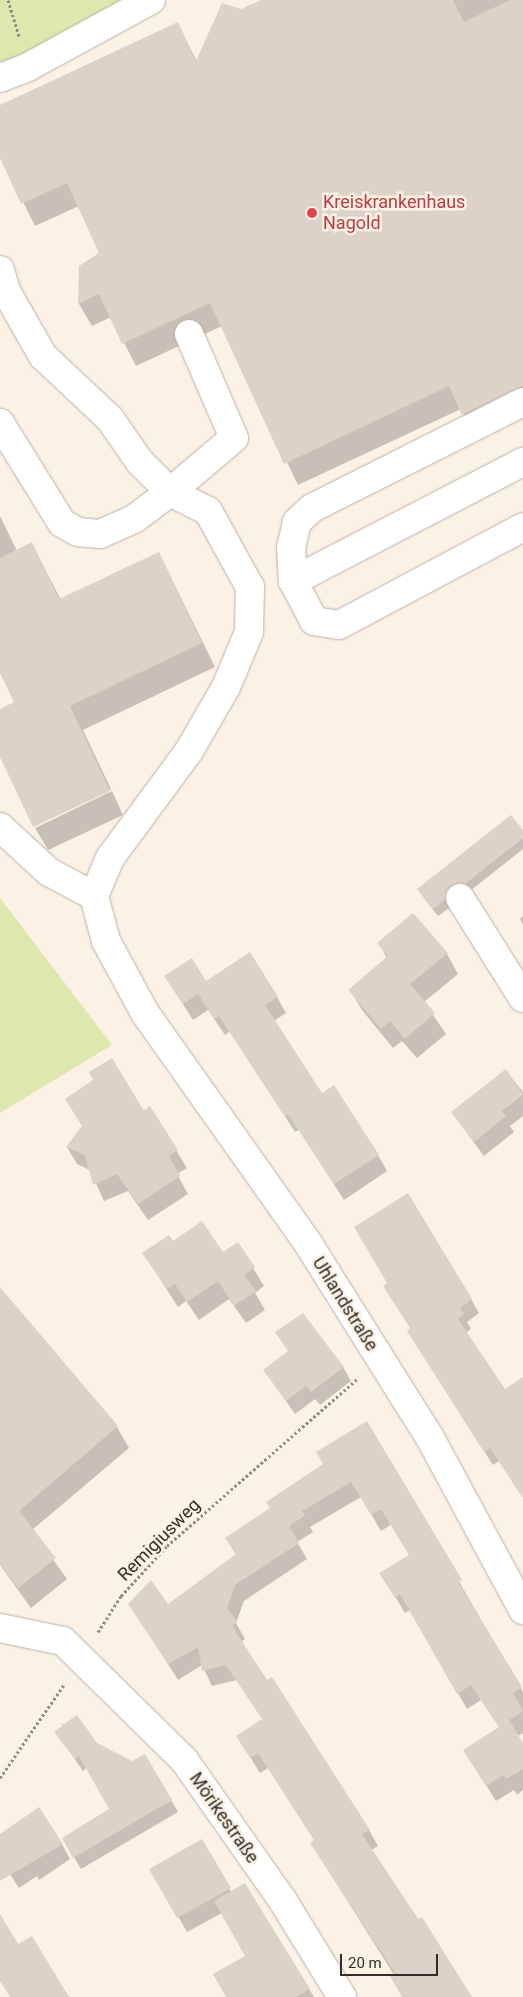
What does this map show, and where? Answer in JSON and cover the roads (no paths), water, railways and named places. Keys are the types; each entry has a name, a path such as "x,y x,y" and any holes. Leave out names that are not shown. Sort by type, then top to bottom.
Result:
{"street":[{"path":"0,78 28,67 151,0"},
{"path":"0,270 11,313 43,356 110,419 140,462 170,492 208,510 250,586 249,632 226,687 189,751 110,858 94,896 49,872 0,827"},
{"path":"0,423 62,523 78,532 100,534 134,519 170,492 234,438 189,334"},
{"path":"523,402 312,508 297,522 291,547 293,581 314,621 340,625 523,527"},
{"path":"293,581 523,462"},
{"name":"Uhlandstraße","path":"94,896 106,941 145,1012 308,1245 429,1436 523,1610"},
{"path":"460,898 523,998"},
{"name":"Mörikestraße","path":"0,1628 63,1641 184,1760 283,1902 342,1997"}],"place":[{"name":"Kreiskrankenhaus Nagold","path":"312,213"}]}
